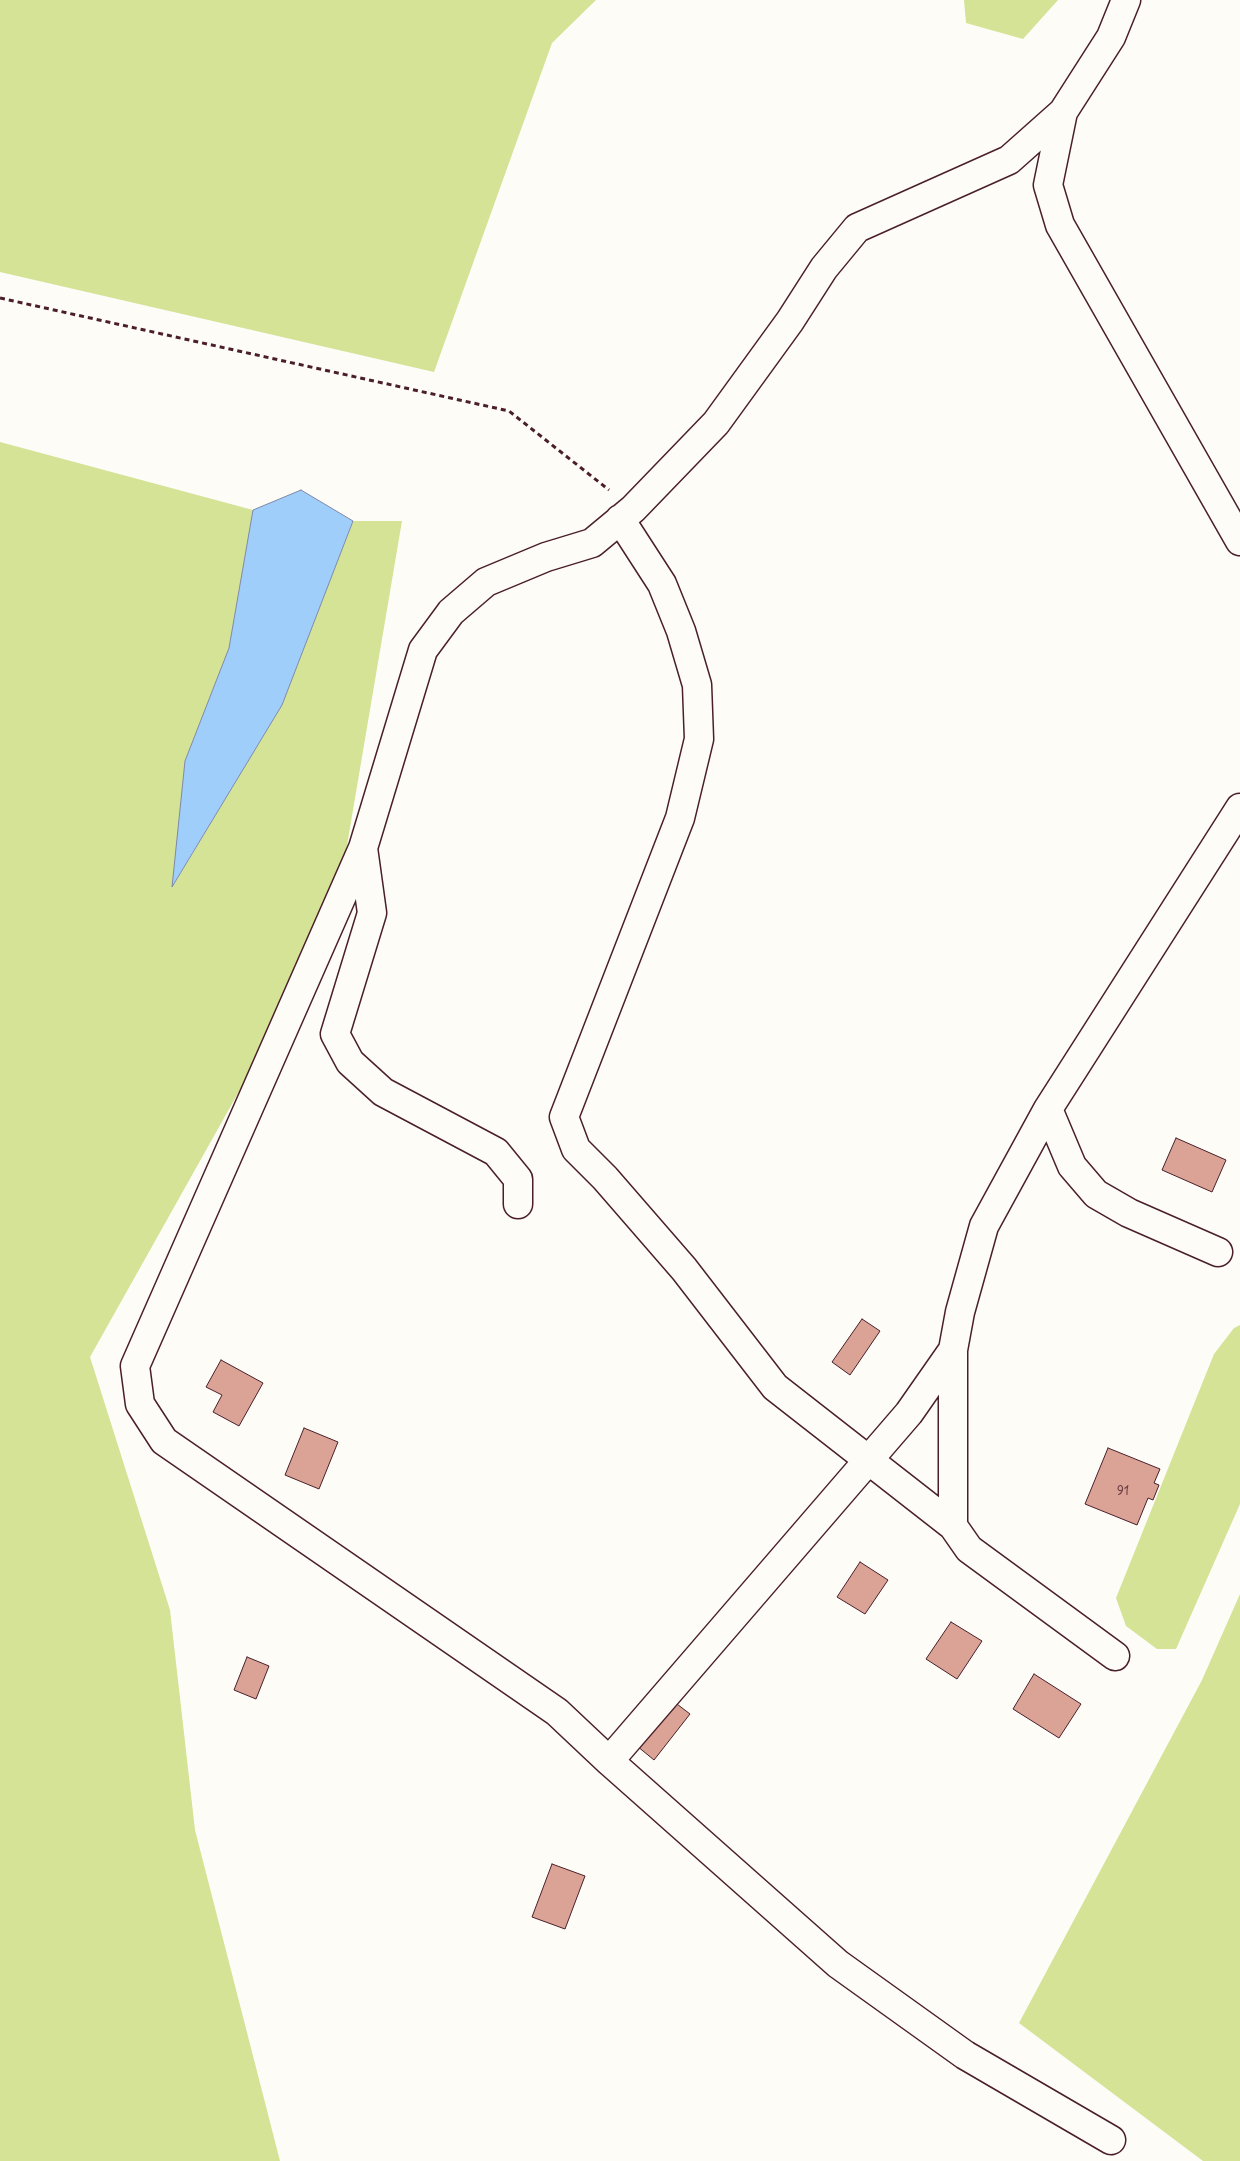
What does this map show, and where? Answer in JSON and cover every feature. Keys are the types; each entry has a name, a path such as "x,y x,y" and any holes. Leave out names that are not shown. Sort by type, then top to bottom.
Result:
{"street":[{"path":"1111,2140 965,2055 838,1964 609,1761 558,1712 164,1441 140,1404 135,1366 363,848 423,650 451,612 486,582 546,557 592,543 626,514 716,423 790,321 824,268 858,228 1009,160 1063,112 1111,37 1126,0"},
{"path":"1063,112 1048,185 1060,225 1240,541"},
{"path":"626,514 662,584 681,631 697,685 699,739 680,818 564,1117 576,1150 604,1178 684,1269 775,1387 953,1526 969,1548 1115,1656"},
{"path":"953,1526 953,1350 960,1312 984,1226 1048,1109 1240,808"},
{"path":"363,848 372,913 334,1034 350,1062 382,1092 496,1152 518,1179 518,1204"},
{"path":"1048,1109 1072,1166 1096,1194 1129,1213 1218,1252"},
{"path":"609,1761 909,1413 953,1350"}],"path":[{"path":"0,298 510,411 626,514"}],"green space":[{"path":"0,0 596,0 552,43 434,372 0,272"},
{"path":"964,0 1058,0 1023,39 966,23"},
{"path":"0,442 253,510 229,648 185,761 173,886 282,705 353,521 402,521 334,922 90,1357 170,1610 195,1830 280,2161 0,2161"},
{"path":"1240,1325 1240,1504 1176,1649 1157,1649 1126,1626 1116,1598 1214,1354 1234,1328"},
{"path":"1240,1594 1240,2161 1203,2161 1019,2023 1202,1680"}],"water":[{"path":"301,490 353,521 282,705 172,887 185,761 229,648 253,510"}],"building":[{"path":"1176,1138 1226,1160 1212,1192 1162,1170"},
{"path":"862,1319 880,1331 850,1375 832,1362"},
{"path":"221,1360 263,1383 239,1426 213,1412 222,1395 206,1387"},
{"path":"304,1428 338,1442 319,1489 285,1475"},
{"path":"1108,1448 1160,1469 1154,1483 1159,1485 1153,1500 1148,1498 1137,1525 1085,1504"},
{"path":"860,1562 888,1580 865,1614 837,1597"},
{"path":"951,1622 982,1641 957,1679 926,1659"},
{"path":"247,1657 269,1666 256,1699 234,1690"},
{"path":"1034,1674 1081,1704 1059,1738 1013,1709"},
{"path":"673,1701 690,1714 654,1760 637,1746"},
{"path":"552,1864 585,1876 565,1929 532,1917"}]}
